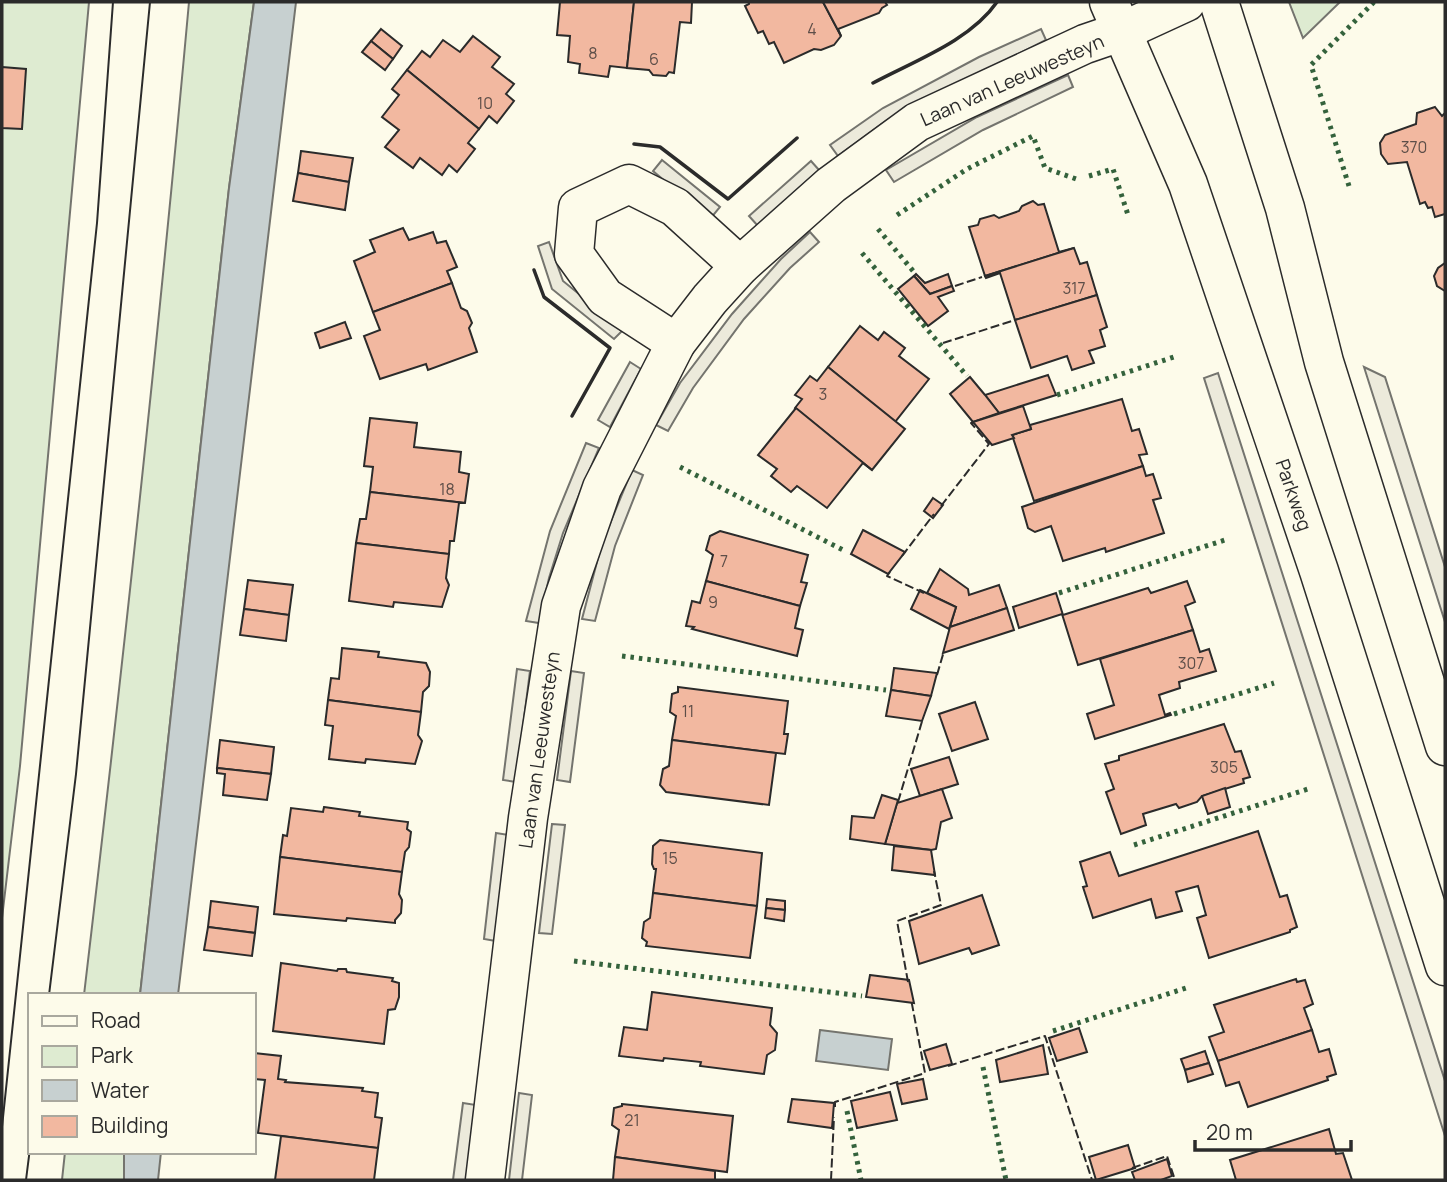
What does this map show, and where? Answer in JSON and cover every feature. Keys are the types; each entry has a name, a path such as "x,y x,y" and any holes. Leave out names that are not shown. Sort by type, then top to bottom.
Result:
{"street":[{"name":"Laan van Leeuwesteyn","path":"485,1180 528,818 561,606 601,488 676,343 740,266 831,185 917,122 1086,44 1116,16 1186,2"},
{"path":"1219,2 1285,208 1324,362 1445,746"},
{"name":"Parkweg","path":"1116,16 1188,184 1320,571 1445,966"},
{"path":"676,343 605,297 573,254 578,208 629,184 675,207 740,266"}],"green space":[{"path":"2,2 89,2 20,766 2,918"},
{"path":"189,2 254,2 229,188 140,993 84,993 113,747"},
{"path":"1289,2 1340,2 1303,38"},
{"path":"65,1154 124,1154 124,1180 62,1180"}],"shaded area":[{"path":"1041,29 1046,40 887,120 838,156 830,145 883,108 979,57"},
{"path":"1068,75 1073,87 983,130 894,182 886,170 977,117"},
{"path":"662,160 720,207 710,219 653,171"},
{"path":"811,161 819,170 758,226 749,216"},
{"path":"810,232 819,242 790,268 744,319 693,388 668,431 656,425 680,383 732,314 781,259"},
{"path":"549,242 563,281 623,330 614,339 552,289 538,246"},
{"path":"630,362 641,369 610,427 598,420"},
{"path":"1364,367 1385,377 1445,567 1445,622"},
{"path":"1218,373 1445,1081 1445,1136 1204,378"},
{"path":"586,443 599,448 563,533 539,623 526,621 550,531"},
{"path":"632,470 643,475 615,546 595,621 582,619 602,543"},
{"path":"517,669 530,671 516,782 503,780"},
{"path":"571,671 584,673 570,782 557,780"},
{"path":"552,824 565,825 552,934 539,933"},
{"path":"496,833 509,835 496,941 484,939"},
{"path":"519,1093 532,1095 522,1180 509,1180"},
{"path":"463,1103 476,1105 466,1180 453,1180"}],"water":[{"path":"254,2 296,2 178,993 140,993 229,188"},
{"path":"820,1030 892,1039 888,1070 816,1061"},
{"path":"124,1154 161,1154 158,1180 124,1180"}],"building":[{"path":"560,2 634,2 627,68 610,66 608,77 579,73 580,64 568,62 570,36 557,35"},
{"path":"634,2 692,2 691,23 680,22 674,73 669,72 666,76 653,75 649,70 627,68"},
{"path":"749,2 823,2 841,36 834,45 821,50 814,49 784,63 774,42 769,44 763,31 758,33 745,6"},
{"path":"823,2 885,2 887,5 879,13 838,29 841,36"},
{"path":"381,29 402,46 393,59 371,41"},
{"path":"473,36 500,57 492,67 514,84 506,94 514,101 497,123 489,116 479,129 407,70 422,51 430,57 443,40 460,52"},
{"path":"371,41 393,59 385,70 362,52"},
{"path":"2,67 26,69 22,129 2,128"},
{"path":"407,70 479,129 468,143 475,149 457,172 449,165 442,175 420,158 413,168 385,147 399,130 382,117 399,95 392,89"},
{"path":"1435,107 1442,116 1445,113 1445,214 1435,217 1432,207 1428,208 1425,202 1420,204 1407,162 1388,164 1381,154 1380,143 1385,135 1416,124 1417,113"},
{"path":"301,151 353,158 349,182 298,173"},
{"path":"298,173 349,182 345,210 293,201"},
{"path":"1033,201 1038,205 1044,204 1059,252 1074,248 985,276 969,227 978,225 980,219 994,215 999,218 1019,211 1022,206"},
{"path":"403,228 409,240 433,232 437,243 446,241 457,267 447,271 452,283 373,312 354,261 375,252 370,240"},
{"path":"1074,248 1080,264 1087,262 1097,295 1015,320 1000,273 986,278 985,276"},
{"path":"1445,263 1445,291 1437,286 1434,276 1438,268"},
{"path":"916,274 925,283 948,274 952,286 930,294 914,276"},
{"path":"914,276 930,294 952,286 954,291 938,297 948,311 928,326 898,289"},
{"path":"452,283 461,308 467,311 472,323 469,328 477,352 428,370 426,364 380,379 364,336 380,330 373,312"},
{"path":"1097,295 1107,327 1100,330 1105,346 1089,351 1094,363 1072,370 1067,356 1031,368 1015,320"},
{"path":"345,322 351,338 320,348 315,333"},
{"path":"860,326 878,340 884,332 905,348 899,356 929,379 895,422 828,367"},
{"path":"828,367 905,429 872,470 795,408 802,399 795,395 810,376 817,381"},
{"path":"1048,375 1056,395 999,413 985,395"},
{"path":"970,377 999,413 973,422 950,394"},
{"path":"1122,399 1132,431 1139,429 1147,454 1139,455 1143,466 1034,501 1012,435 1031,429 1030,425"},
{"path":"1023,406 1031,429 1012,435 1014,438 992,445 973,422"},
{"path":"796,408 872,470 863,463 827,508 797,486 791,492 771,476 777,469 758,455"},
{"path":"370,418 417,423 414,447 461,452 459,472 469,474 465,503 370,492 373,467 364,466"},
{"path":"1143,466 1146,476 1153,474 1161,498 1153,500 1164,533 1106,552 1105,548 1063,561 1051,526 1035,532 1028,528 1022,507"},
{"path":"370,492 465,503 459,503 454,541 450,541 449,554 356,543 360,519 366,519"},
{"path":"933,498 943,505 933,518 924,511"},
{"path":"863,530 905,552 888,574 851,554"},
{"path":"720,531 808,555 801,582 807,583 800,606 706,581 713,555 706,550 710,536"},
{"path":"356,543 449,554 446,578 449,585 442,607 394,602 393,607 349,601"},
{"path":"940,569 968,589 969,595 999,585 1007,608 950,627 956,607 927,593"},
{"path":"248,580 293,585 289,615 244,609"},
{"path":"706,581 800,606 795,628 803,630 797,656 686,626 692,601 700,603"},
{"path":"1187,581 1195,602 1185,606 1193,630 1078,665 1062,614 1019,628 1013,607 1056,593 1063,615 1148,588 1151,593"},
{"path":"920,590 956,607 949,629 911,609"},
{"path":"1007,608 1014,630 943,653 950,627"},
{"path":"244,609 289,615 286,641 240,635"},
{"path":"1193,630 1200,652 1209,649 1216,671 1179,682 1180,688 1159,695 1165,715 1171,715 1095,739 1087,714 1114,705 1100,659"},
{"path":"342,648 379,652 378,657 426,663 430,672 429,686 423,692 421,712 328,700 331,678 339,679"},
{"path":"894,668 937,673 931,696 891,690"},
{"path":"678,687 788,701 784,734 788,734 785,754 672,740 676,716 670,712 672,694 678,692"},
{"path":"891,690 931,696 922,721 886,716"},
{"path":"328,700 421,712 418,735 422,741 415,764 366,759 365,763 329,759 333,726 325,725"},
{"path":"975,702 988,739 952,751 939,714"},
{"path":"1224,724 1235,752 1241,751 1250,777 1243,779 1244,783 1202,796 1197,802 1179,808 1176,804 1143,814 1146,825 1121,834 1106,792 1114,789 1105,764 1119,760 1119,756"},
{"path":"220,740 274,747 271,774 217,768"},
{"path":"672,740 776,753 769,805 666,792 660,785 663,769 669,766"},
{"path":"949,757 958,784 920,796 911,769"},
{"path":"217,768 271,774 267,800 223,795 225,774 217,773"},
{"path":"1225,788 1230,807 1208,814 1202,796"},
{"path":"942,789 952,818 941,822 936,849 885,844 897,803"},
{"path":"882,795 898,800 885,844 850,839 852,816 874,818"},
{"path":"324,807 360,812 359,816 408,822 407,829 411,832 402,872 280,857 283,835 287,836 291,808 323,812"},
{"path":"1258,831 1280,897 1287,895 1297,927 1290,932 1209,958 1197,918 1206,915 1198,886 1176,892 1182,911 1156,918 1151,899 1093,918 1083,887 1087,886 1080,862 1110,852 1119,876"},
{"path":"660,840 762,853 757,906 653,893 656,869 652,864 653,846"},
{"path":"894,846 931,850 935,875 892,870"},
{"path":"280,857 402,872 399,894 402,900 401,913 395,923 274,914"},
{"path":"653,893 757,906 750,958 646,946 647,942 642,938 644,922 650,918"},
{"path":"982,895 999,945 972,954 969,948 919,964 909,921"},
{"path":"767,899 785,901 785,910 766,908"},
{"path":"211,901 258,907 255,933 208,927"},
{"path":"766,908 785,910 784,921 765,918"},
{"path":"208,927 255,933 252,956 204,950"},
{"path":"281,963 337,971 346,969 347,972 393,978 392,981 399,983 399,997 395,1009 388,1010 384,1044 273,1031"},
{"path":"870,975 909,980 914,1003 866,997"},
{"path":"1296,979 1297,982 1305,980 1313,1004 1304,1008 1312,1030 1218,1061 1209,1037 1224,1032 1214,1005"},
{"path":"652,992 772,1008 770,1025 777,1033 775,1050 767,1055 764,1074 700,1066 701,1062 619,1056 624,1027 647,1030"},
{"path":"1079,1028 1087,1052 1057,1061 1049,1038"},
{"path":"1312,1030 1319,1052 1329,1049 1336,1074 1327,1077 1328,1080 1248,1107 1239,1082 1226,1086 1218,1061"},
{"path":"946,1044 952,1064 930,1070 924,1051"},
{"path":"1043,1045 1048,1074 1000,1082 996,1060"},
{"path":"1205,1051 1209,1063 1185,1070 1181,1059"},
{"path":"256,1053 281,1056 278,1079 286,1080 285,1082 363,1088 362,1091 378,1093 375,1117 382,1118 378,1148 258,1133 265,1080 256,1079"},
{"path":"1209,1063 1213,1074 1188,1082 1185,1070"},
{"path":"923,1079 927,1099 902,1104 897,1084"},
{"path":"890,1092 897,1120 857,1128 851,1101"},
{"path":"792,1099 834,1103 832,1128 788,1122"},
{"path":"622,1104 733,1116 727,1172 615,1157 619,1130 612,1125 614,1108"},
{"path":"1329,1129 1336,1154 1343,1153 1352,1180 1236,1180 1230,1160"},
{"path":"281,1136 378,1148 374,1180 275,1180"},
{"path":"1128,1145 1135,1168 1096,1180 1089,1157"},
{"path":"615,1157 715,1171 715,1180 613,1180"},
{"path":"1167,1159 1172,1176 1161,1180 1135,1180 1132,1172"}],"tram line":[{"path":"2,1127 97,223 113,2"},
{"path":"49,993 76,774 150,2"},
{"path":"26,1180 29,1154"}],"hedge":[{"path":"1349,186 1311,65 1374,2"},
{"path":"897,215 967,169 1033,136 1045,168 1079,180"},
{"path":"1089,176 1113,169 1129,218"},
{"path":"878,229 914,272"},
{"path":"862,253 967,376"},
{"path":"1057,395 1174,357"},
{"path":"680,467 845,551"},
{"path":"1059,593 1228,539"},
{"path":"622,656 886,690"},
{"path":"1174,714 1274,683"},
{"path":"1134,845 1308,789"},
{"path":"574,961 862,996"},
{"path":"1053,1031 1186,988"},
{"path":"983,1067 1006,1180"},
{"path":"847,1111 861,1180"}],"fence":[{"path":"955,286 982,277"},
{"path":"943,343 1012,321"},
{"path":"941,506 989,444 971,423 977,421"},
{"path":"902,556 934,514"},
{"path":"890,572 887,576 924,593"},
{"path":"937,675 944,651"},
{"path":"898,802 923,718"},
{"path":"908,982 897,921 941,905 934,871"},
{"path":"835,1107 835,1102 925,1073 911,999"},
{"path":"948,1066 1045,1036 1092,1180"},
{"path":"831,1180 834,1117"},
{"path":"1132,1168 1167,1156 1175,1180"}],"wall":[{"path":"873,83 957,39 986,16 997,2"},
{"path":"634,144 660,147 728,199 797,138"},
{"path":"534,270 544,297 610,348 572,416"}]}
